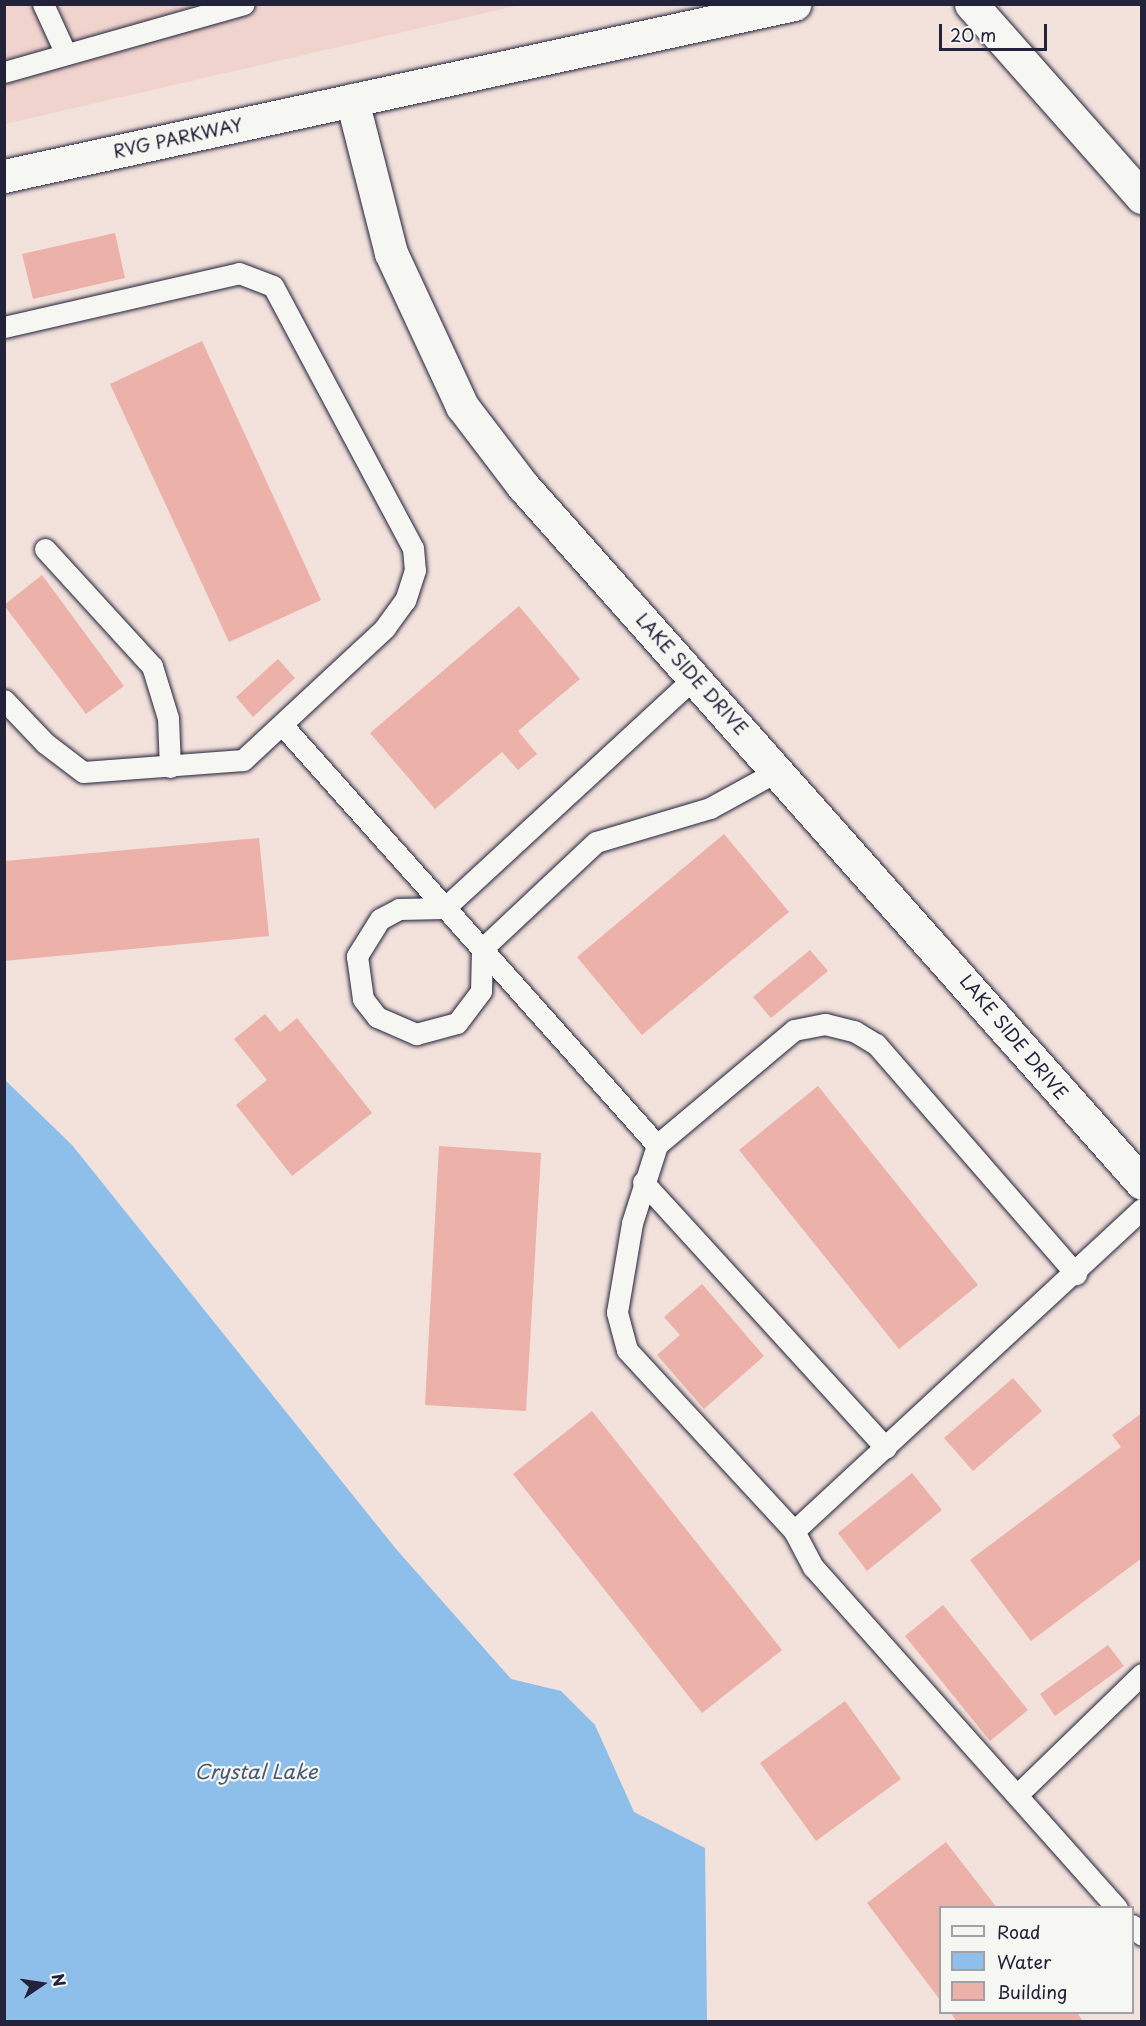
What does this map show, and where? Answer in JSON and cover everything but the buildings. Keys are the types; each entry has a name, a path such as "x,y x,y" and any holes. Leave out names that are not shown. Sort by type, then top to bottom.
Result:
{"street":[{"name":"RVG PARKWAY","path":"4,176 794,4"},
{"path":"971,4 1142,197"},
{"name":"LAKE SIDE DRIVE","path":"352,100 391,253 462,406 523,486 779,770 1142,1183"}],"lane":[{"path":"43,4 64,52"},
{"path":"4,72 64,52 244,4"},
{"path":"4,327 239,273 273,286 413,548 414,570 405,600 385,628 284,728 243,760 83,772 45,743 4,700"},
{"path":"45,549 152,666 168,718 170,767"},
{"path":"695,677 446,908 399,909 365,936 357,978 377,1017 416,1034 457,1023 481,991 482,949 596,842 710,808 779,770"},
{"path":"284,728 657,1145"},
{"path":"1076,1275 876,1044 854,1031 825,1024 794,1030 657,1145 643,1182 616,1312 627,1350 794,1531 813,1567 1115,1906"},
{"path":"643,1182 886,1448"},
{"path":"794,1531 1076,1275 1142,1209"},
{"path":"1017,1795 1142,1674"}],"shaded area":[{"path":"5,4 520,5 5,124"}],"water":[{"name":"Crystal Lake","path":"5,1080 72,1145 396,1549 511,1679 561,1691 595,1725 634,1812 705,1848 707,2021 5,2021"}]}
